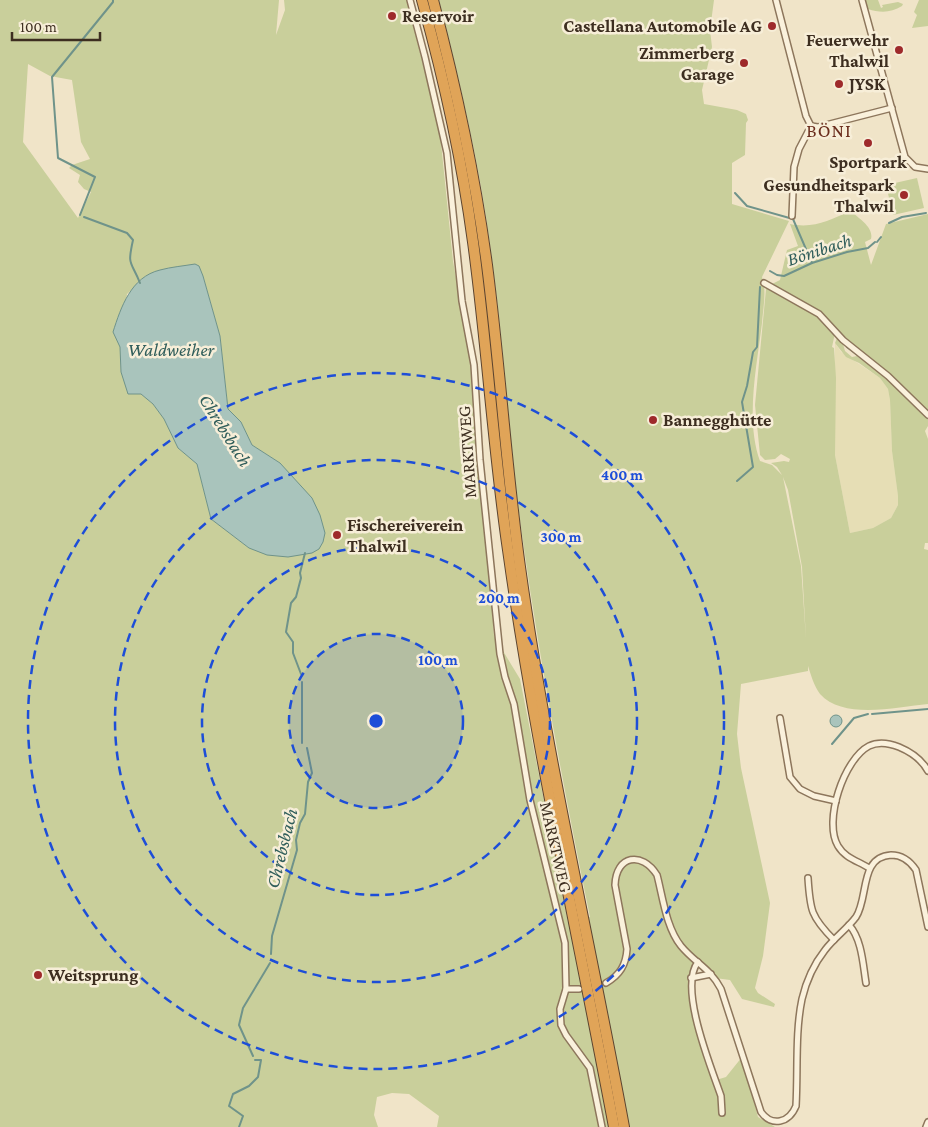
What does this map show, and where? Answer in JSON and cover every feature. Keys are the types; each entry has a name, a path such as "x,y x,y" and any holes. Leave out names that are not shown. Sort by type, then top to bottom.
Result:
{"highway":[{"path":"422,0 442,76 464,184 480,296 505,530 524,656 552,812 614,1127"},
{"path":"433,0 458,100 473,175 487,267 514,522 529,628 565,827 624,1127"}],"street":[{"name":"MARKTWEG","path":"410,0 428,66 447,153 462,302 474,365 480,460 502,670 514,704 530,800 565,943 566,989 560,1009 561,1025 590,1068 602,1127"},
{"path":"776,0 806,116 811,126"},
{"path":"862,0 905,157 915,167 928,169"},
{"path":"811,126 818,127 892,108"},
{"path":"792,216 794,167 799,148 811,126"},
{"path":"764,283 819,314 843,340 888,376 928,416"},
{"path":"780,718 790,777 800,789 814,796 836,800"},
{"path":"869,868 847,856 837,844 834,826 836,800 843,780 853,761 864,750 874,745 885,743 906,750 920,761 928,771"},
{"path":"606,983 616,977 622,969 627,956 615,885 615,874 626,861 636,859 646,861 657,875 673,934 682,947 711,974 721,989 761,1112 774,1122 786,1121 792,1115 796,1106 802,999 808,978 825,950 849,926 862,905 869,868 878,859 888,856 900,856 916,870 928,927"},
{"path":"808,878 812,913 818,924 834,940"},
{"path":"849,926 854,930 859,940 866,983"},
{"path":"698,962 694,966 691,978 691,998 721,1096 722,1113"},
{"path":"691,978 711,974"},
{"path":"566,989 579,989"},
{"path":"926,1127 928,1122"}],"shaded area":[{"path":"835,343 841,352 880,378 888,389 892,451 898,496 898,505 891,518 873,528 850,533 835,455"}],"green space":[{"path":"0,0 279,0 276,35 285,10 284,0 407,0 440,133 453,261 472,372 476,452 487,540 494,636 520,679 568,922 590,917 553,726 529,583 517,500 496,287 481,188 469,125 439,0 714,0 710,30 712,47 702,90 704,104 737,110 746,114 748,120 746,123 745,155 732,163 732,204 789,221 762,277 764,300 755,374 753,410 753,428 760,461 772,465 782,475 777,467 771,463 789,462 790,459 781,454 775,459 765,460 760,455 755,405 766,289 774,287 772,284 780,280 787,250 798,246 790,224 814,224 851,211 865,223 870,231 871,239 865,242 871,265 886,224 928,214 928,414 888,375 835,333 832,347 834,348 836,378 835,455 850,533 873,528 891,518 898,505 898,496 892,451 888,389 880,378 859,363 846,357 835,343 837,338 843,344 845,351 852,357 857,356 877,371 897,387 928,417 928,426 925,431 928,439 928,543 925,543 924,549 928,550 928,704 871,710 842,707 830,702 820,694 814,684 808,666 808,671 741,684 737,734 741,768 770,903 763,956 755,988 758,993 775,1004 774,1007 742,999 730,980 715,978 698,962 691,997 716,1080 726,1077 742,1057 758,1117 775,1127 437,1127 439,1116 409,1094 392,1093 377,1097 374,1115 378,1127 0,1127","holes":["28,64 50,76 72,80 81,142 90,159 72,165 69,168 80,175 78,182 84,189 91,192 78,218 23,142","149,274 203,276 220,336 228,409 241,422 252,445 280,463 249,548 211,519 197,464 178,448 164,419 153,404 121,372 120,347 127,294","783,477 788,490 802,567 806,639 801,566"]},
{"path":"865,0 878,0 881,8 883,7 882,5 898,2 903,4 894,10 885,12 868,9"},
{"path":"919,0 928,0 928,26 912,28 917,15 914,12"},
{"name":"Gesundheitspark Thalwil","path":"917,178 924,208 893,215 886,185"}],"water":[{"name":"Waldweiher","path":"195,264 199,266 203,276 220,336 228,409 241,422 252,445 280,463 312,498 320,515 325,533 319,549 312,553 288,557 267,555 249,548 211,519 197,464 178,448 164,419 153,404 141,394 128,394 121,372 120,347 113,332 124,303 134,286 150,274 164,269"},
{"path":"834,715 838,715 842,721 838,727 834,727 830,723 830,719"}],"waterway":[{"name":"Chrebsbach","path":"80,215 95,177 58,158 52,77 113,0"},
{"path":"735,193 747,206 793,219 812,263"},
{"name":"Bönibach","path":"889,223 902,217 926,213"},
{"name":"Chrebsbach","path":"84,217 127,233 133,240 130,259 140,283"},
{"name":"Bönibach","path":"877,242 881,237"},
{"name":"Bönibach","path":"770,271 784,276 812,263 847,252 868,248 875,242"},
{"name":"Bönibach","path":"737,481 753,467 742,402 753,352 757,347 760,287"},
{"path":"847,347 867,362"},
{"path":"902,393 928,418"},
{"name":"Chrebsbach","path":"301,674 293,653 293,642 286,632 291,603 296,597 301,578 300,573 305,553"},
{"name":"Chrebsbach","path":"302,682 302,743"},
{"path":"872,714 928,709"},
{"path":"832,744 854,718 868,714"},
{"name":"Chrebsbach","path":"271,954 272,936 297,850 296,840 300,823 305,814 308,782 312,773 307,748"},
{"name":"Chrebsbach","path":"253,1056 239,1025 243,1008 270,963"},
{"name":"Chrebsbach","path":"239,1127 243,1116 229,1106 233,1094 249,1086 258,1077 261,1060 255,1060"}],"place":[{"name":"Reservoir","path":"392,16"},
{"name":"Castellana Automobile AG","path":"772,26"},
{"name":"Feuerwehr Thalwil","path":"899,50"},
{"name":"Zimmerberg Garage","path":"744,63"},
{"name":"JYSK","path":"839,84"},
{"name":"Sportpark","path":"868,143"},
{"name":"Gesundheitspark Thalwil","path":"904,195"},
{"name":"Bannegghütte","path":"653,420"},
{"name":"Fischereiverein Thalwil","path":"337,535"},
{"name":"Weitsprung","path":"38,975"}],"district":[{"name":"BÖNI","path":"829,130"}]}
